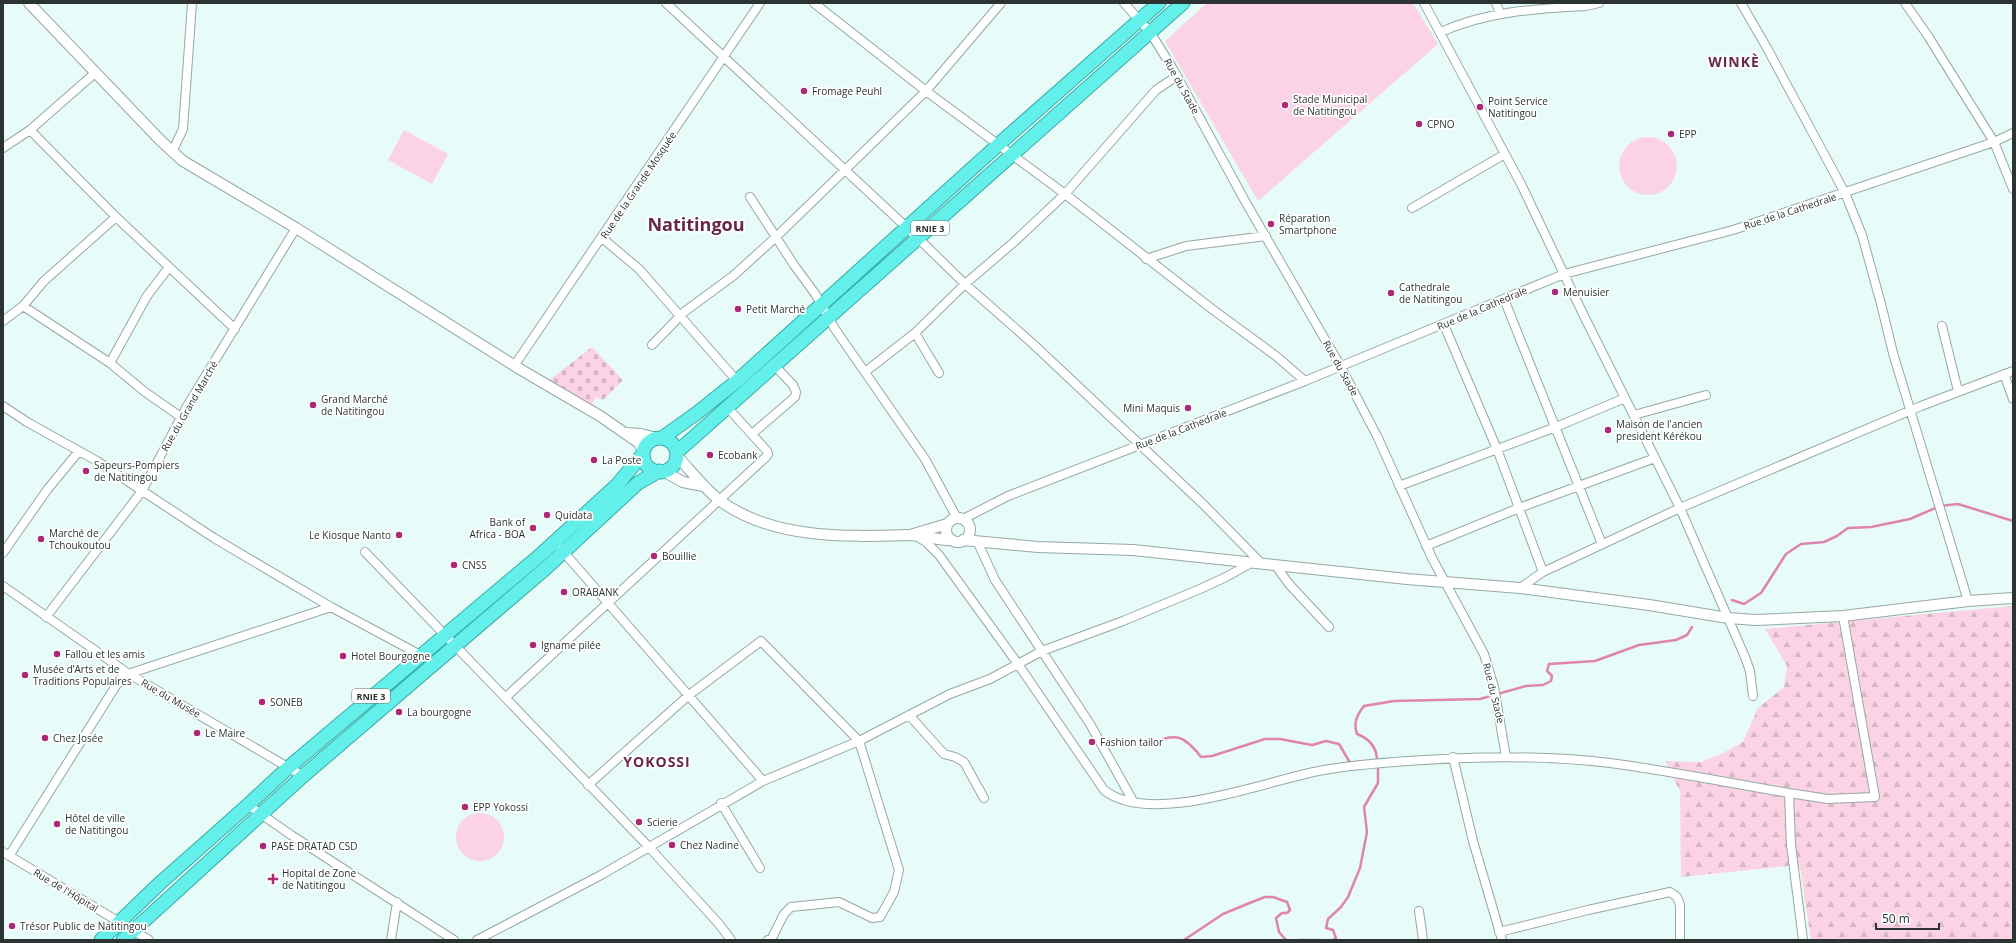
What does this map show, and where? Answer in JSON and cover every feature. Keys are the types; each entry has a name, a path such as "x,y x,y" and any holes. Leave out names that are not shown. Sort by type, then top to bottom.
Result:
{"highway":[{"name":"RNIE 3","path":"101,940 159,884 248,805 289,766 421,654 445,636 617,485 644,454 647,444 659,438 697,413 737,381 998,145 1159,3"},
{"name":"RNIE 3","path":"123,940 303,776 563,552 638,484 661,471 671,468 677,454 727,407 1183,3"},
{"path":"659,438 670,441 677,454"},
{"path":"644,454 646,464 654,470 661,471"}],"street":[{"path":"29,3 95,73 172,152 183,161 296,228 514,366 600,416 626,433 638,443 644,454"},
{"path":"172,152 183,129 192,3"},
{"path":"666,3 918,238 965,284 1032,343 1141,445 1203,504 1257,563"},
{"name":"Rue de la Grande Mosquée","path":"514,366 760,3"},
{"path":"814,3 926,91 1065,194 1146,259 1276,356 1305,381"},
{"path":"652,345 697,301 733,276 776,237 926,91 1002,3"},
{"name":"Rue du Stade","path":"1124,3 1150,32 1177,76 1266,236 1341,366 1378,438 1426,546 1484,654 1493,681 1506,757"},
{"path":"1424,3 1505,154 1680,508 1750,671 1753,696"},
{"path":"1496,3 1500,13"},
{"path":"1440,32 1468,20 1500,13 1586,6 1599,3"},
{"path":"1741,3 1768,48 1845,193 1862,235 1870,260 1893,353 1968,601"},
{"path":"1905,3 1928,36 1994,142 2013,189"},
{"path":"3,148 30,130 95,73"},
{"path":"865,372 915,333 965,284 1014,242 1065,194 1156,90 1177,76"},
{"path":"30,130 116,217 235,329"},
{"name":"Rue de la Cathedrale","path":"960,518 1008,496 1305,381 1444,325 1564,274 1733,230 1994,142 2013,133"},
{"path":"1412,208 1505,154"},
{"path":"750,197 822,304 828,317 925,459 960,518 967,522 969,532 963,540"},
{"path":"3,321 23,306 44,281 116,217"},
{"name":"Rue du Grand Marché","path":"46,617 142,491 181,417 296,228"},
{"path":"1146,259 1186,246 1266,236"},
{"path":"602,238 639,269 682,316 737,381"},
{"path":"110,363 147,296 169,267"},
{"path":"1504,299 1602,544"},
{"path":"23,306 110,363 145,392 181,417"},
{"path":"1444,325 1497,449 1542,572"},
{"path":"1942,326 1958,391"},
{"path":"915,333 939,373"},
{"path":"752,434 795,397 796,392 793,385 774,365"},
{"path":"1520,588 1542,572 1680,508 1958,391 2013,371"},
{"path":"2004,374 2013,399"},
{"path":"1634,415 1706,395"},
{"path":"1399,486 1556,427 1625,398"},
{"path":"3,406 27,422 79,451 214,538 331,607 421,654 432,664"},
{"path":"506,697 606,602 673,545 768,454 727,407"},
{"path":"626,433 641,434 659,438"},
{"path":"3,553 47,490 79,451"},
{"path":"677,454 703,486 719,500 748,517 787,528 843,536 913,536 963,540 978,543 1133,550 1276,566 1520,588 1649,605 1728,618 1756,620 1844,616 1968,601 2013,598"},
{"path":"1426,546 1519,508 1580,487 1655,458"},
{"path":"661,471 683,482 703,486"},
{"path":"913,536 960,518"},
{"path":"947,524 946,531 951,540"},
{"path":"913,536 926,542 939,555 1018,664 1104,790 1118,799 1133,801 1162,803 1195,801 1320,770 1351,765 1453,757 1532,757 1611,764 1828,799 1875,797 1844,616"},
{"path":"554,541 763,781"},
{"path":"978,543 995,580 1090,724 1133,801"},
{"path":"364,552 506,697 648,846 719,924 731,940"},
{"path":"477,940 601,875 722,803 763,781 859,741 950,694 990,679 1042,651 1123,621 1200,589 1257,563"},
{"path":"1276,566 1289,584 1329,627"},
{"name":"Rue du Musée","path":"3,586 129,674 289,766 303,776"},
{"path":"6,854 118,680 129,674 331,607"},
{"path":"588,784 689,695 761,641 859,741 899,870 894,892 880,917 872,918 839,902 792,907 784,914 772,938 768,940"},
{"path":"909,715 944,754 955,757 964,762 984,798"},
{"path":"1453,757 1474,847 1501,936 1588,910 1670,892 1677,898 1680,905 1680,940"},
{"path":"1790,793 1790,845 1803,940"},
{"path":"722,803 760,868"},
{"path":"248,805 291,835 454,940"},
{"name":"Rue de l'Hôpital","path":"6,854 149,940"},
{"path":"392,940 397,902"},
{"path":"1419,911 1423,940"}],"green space":[{"name":"Stade Municipal de Natitingou","path":"1207,3 1413,3 1438,44 1258,201 1165,41"},
{"path":"404,130 448,154 432,184 388,160"},
{"path":"1642,137 1654,137 1669,145 1677,160 1677,172 1669,187 1654,195 1642,195 1627,187 1619,172 1619,160 1627,145"},
{"path":"592,347 623,380 603,400 596,397 590,408 547,382"},
{"path":"2013,606 2013,940 1811,940 1800,867 1788,866 1681,877 1680,791 1665,761 1701,762 1721,754 1743,742 1758,708 1784,687 1787,666 1765,629"},
{"path":"475,813 485,813 494,817 500,823 503,828 503,846 494,857 485,861 475,861 466,857 460,851 456,842 456,832 460,823 466,817"}],"waterway":[{"path":"1732,600 1744,604 1761,593 1786,554 1801,544 1824,542 1837,536 1848,528 1871,527 1910,519 1940,506 1958,504 2013,521"},
{"path":"1377,761 1376,752 1372,744 1366,738 1357,734 1355,726 1356,719 1364,706 1394,701 1480,699 1526,686 1543,685 1551,681 1552,676 1547,671 1549,664 1595,661 1639,645 1676,640 1687,635 1692,627"},
{"path":"1152,743 1168,738 1180,738 1190,744 1201,757 1212,756 1265,739 1280,739 1312,745 1326,741 1339,744 1349,761 1353,764"},
{"path":"1333,940 1336,938 1333,930 1326,928 1328,919 1341,907 1348,897 1360,868 1367,832 1364,807 1378,783 1378,765"},
{"path":"1184,940 1223,914 1265,897 1273,897 1287,902 1290,910 1287,913 1282,913 1276,918 1279,932 1286,940"},
{"path":"1300,940 1321,940"}],"place":[{"name":"Fromage Peuhl","path":"804,91"},
{"name":"Stade Municipal de Natitingou","path":"1285,105"},
{"name":"Point Service Natitingou","path":"1480,107"},
{"name":"CPNO","path":"1419,124"},
{"name":"EPP","path":"1671,134"},
{"name":"Réparation Smartphone","path":"1271,224"},
{"name":"Menuisier","path":"1555,292"},
{"name":"Cathedrale de Natitingou","path":"1391,293"},
{"name":"Petit Marché","path":"738,309"},
{"name":"Grand Marché de Natitingou","path":"313,405"},
{"name":"Mini Maquis","path":"1188,408"},
{"name":"Maison de l'ancien president Kérékou","path":"1608,430"},
{"name":"Ecobank","path":"710,455"},
{"name":"La Poste","path":"594,460"},
{"name":"Sapeurs-Pompiers de Natitingou","path":"86,471"},
{"name":"Quidata","path":"547,515"},
{"name":"Bank of Africa - BOA","path":"533,528"},
{"name":"Le Kiosque Nanto","path":"399,535"},
{"name":"Marché de Tchoukoutou","path":"41,539"},
{"name":"Bouillie","path":"654,556"},
{"name":"CNSS","path":"454,565"},
{"name":"ORABANK","path":"564,592"},
{"name":"Igname pilée","path":"533,645"},
{"name":"Fallou et les amis","path":"57,654"},
{"name":"Hotel Bourgogne","path":"343,656"},
{"name":"Musée d’Arts et de Traditions Populaires","path":"25,675"},
{"name":"SONEB","path":"262,702"},
{"name":"La bourgogne","path":"399,712"},
{"name":"Le Maire","path":"197,733"},
{"name":"Chez Josée","path":"45,738"},
{"name":"Fashion tailor","path":"1092,742"},
{"name":"EPP Yokossi","path":"465,807"},
{"name":"Scierie","path":"639,822"},
{"name":"Hôtel de ville de Natitingou","path":"57,824"},
{"name":"Chez Nadine","path":"672,845"},
{"name":"PASE DRATAD CSD","path":"263,846"},
{"name":"Hopital de Zone de Natitingou","path":"273,879"},
{"name":"Trésor Public de Natitingou","path":"12,926"}],"district":[{"name":"WINKÈ","path":"1734,61"},
{"name":"Natitingou","path":"696,224"},
{"name":"YOKOSSI","path":"657,761"}]}
